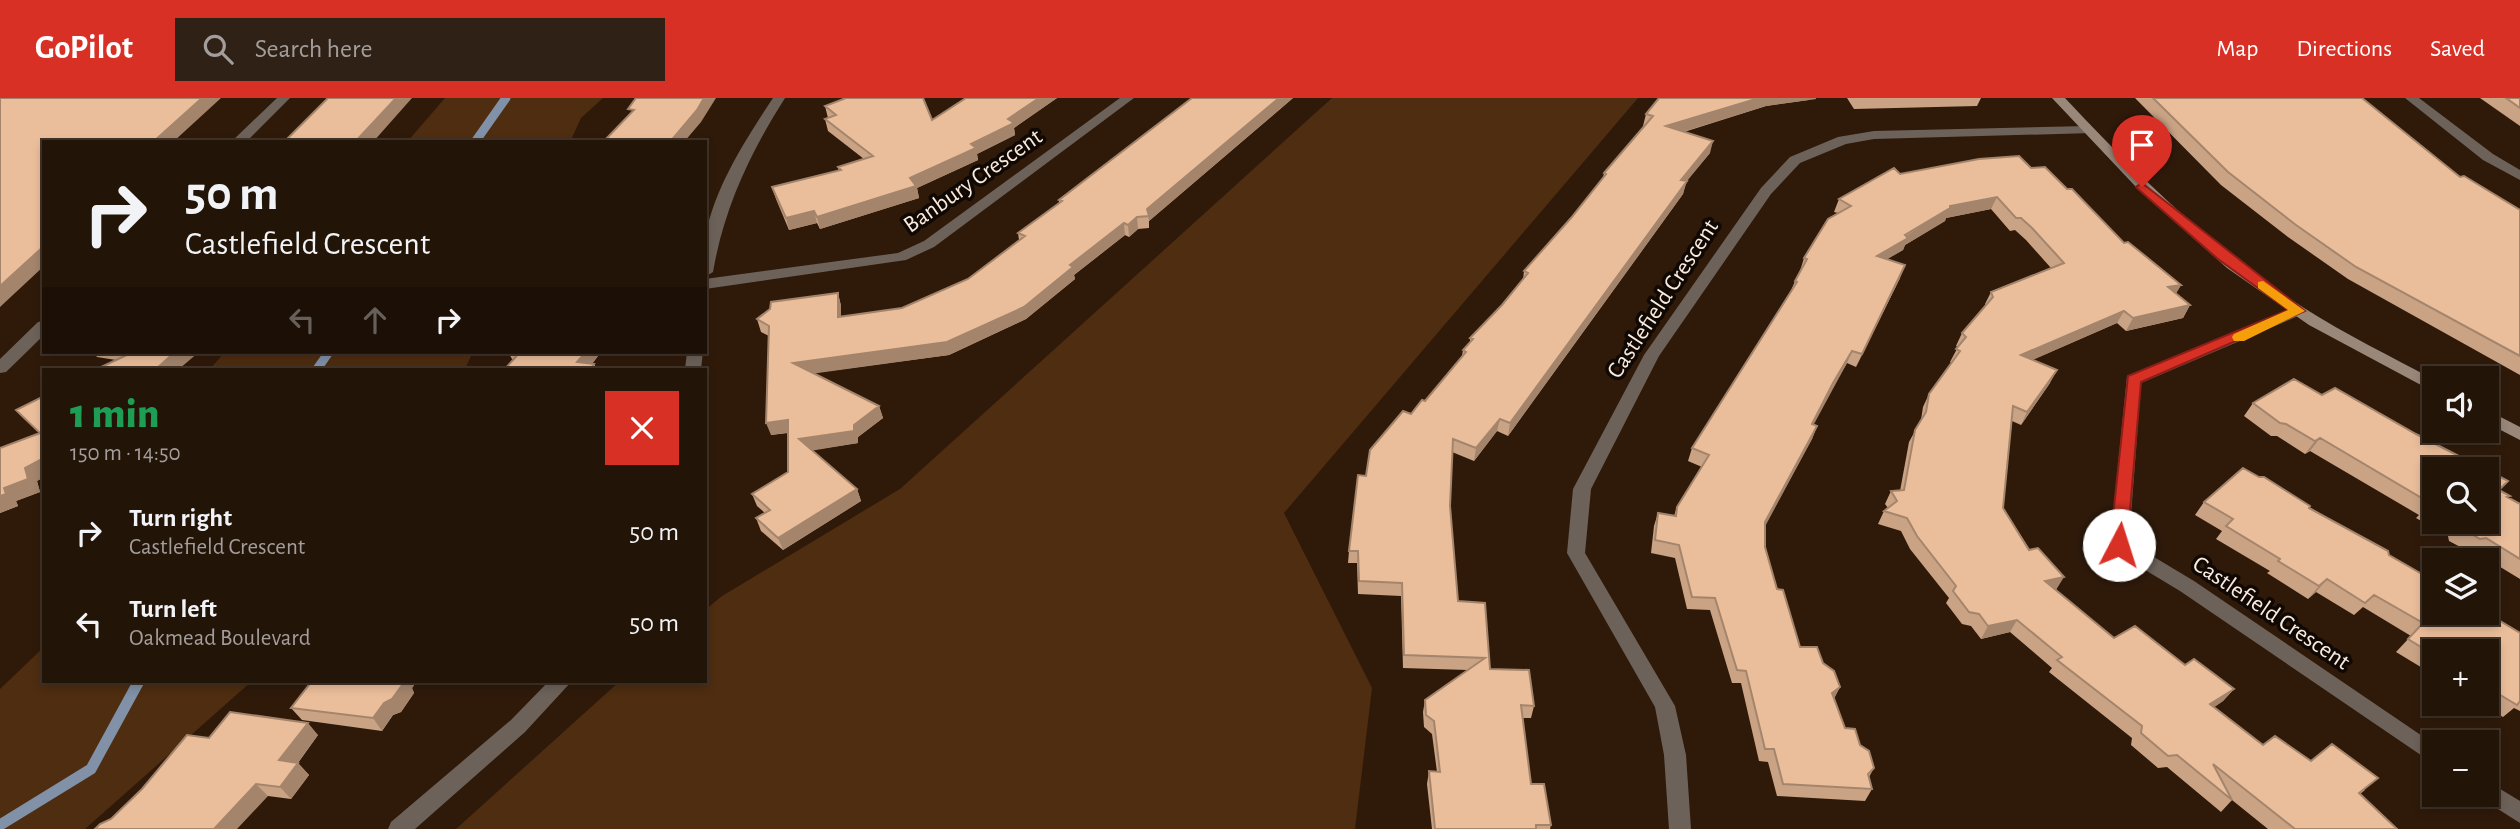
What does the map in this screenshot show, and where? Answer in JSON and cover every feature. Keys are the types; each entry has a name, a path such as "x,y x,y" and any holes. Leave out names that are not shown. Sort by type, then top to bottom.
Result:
{"street":[{"path":"239,140 284,98"},
{"path":"707,259 711,233 727,189 779,98"},
{"name":"Banbury Crescent","path":"707,284 901,257 929,244 1128,98"},
{"path":"2059,98 2142,187 2223,256 2298,311 2422,380"},
{"path":"2411,98 2488,157 2520,176"},
{"name":"Castlefield Crescent","path":"1680,829 1675,755 1665,706 1576,553 1582,489 1652,355 1766,191 1795,160 1843,140 1874,135 2088,131"},
{"name":"Castlefield Crescent","path":"2298,311 2133,380 2119,545 2187,586 2422,747"},
{"path":"0,368 42,328"},
{"path":"2499,423 2520,434"},
{"path":"399,829 518,726 560,683"},
{"path":"2499,798 2520,813"}],"shaded area":[{"path":"445,98 603,98 581,118 571,140 409,140"},
{"path":"1332,98 1638,98 1284,513 1372,688 1355,829 456,829 618,683 707,683 707,608 722,596 900,489"},
{"path":"223,354 472,354 465,368 211,368"},
{"path":"42,649 42,683 250,683 85,829 0,829 0,689"}],"building":[{"path":"0,98 202,98 155,140 42,140 42,248 0,286"},
{"path":"328,98 396,98 357,140 286,140"},
{"path":"636,98 704,98 672,140 605,140 634,110 628,109"},
{"path":"846,98 923,98 932,120 966,98 1039,98 1008,119 1014,123 971,144 976,148 910,178 916,186 817,217 814,211 786,218 772,187 841,170 838,167 873,156 825,119 836,115 825,106"},
{"path":"1192,98 1279,98 1147,209 1149,216 1137,217 1128,225 1124,223 1070,265 1073,267 1024,307 947,342 793,363 879,406 854,425 854,431 799,439 857,489 778,538 756,518 770,510 752,494 788,472 788,420 766,423 769,326 757,319 770,309 771,302 838,293 838,317 902,308 968,279 1025,236 1018,233"},
{"path":"1659,98 1759,98 1666,126 1713,141 1681,180 1687,181 1510,423 1500,419 1476,448 1453,439 1450,506 1458,601 1485,603 1490,669 1529,670 1534,706 1521,705 1531,784 1544,784 1551,825 1536,825 1536,829 1435,829 1429,771 1440,772 1434,721 1426,715 1425,700 1485,658 1404,655 1402,583 1359,581 1358,551 1349,551 1358,475 1366,476 1370,450 1403,411 1411,414 1422,400 1425,401 1466,352 1463,350 1473,339 1470,338 1502,305 1528,273 1524,271 1571,218 1606,174 1604,173 1653,116 1646,114"},
{"path":"2153,98 2362,98 2460,177 2464,176 2520,210 2520,356 2356,267 2296,225 2228,172"},
{"path":"2506,98 2520,98 2520,108"},
{"path":"2019,156 2031,168 2045,167 2067,189 2072,189 2124,243 2128,242 2181,285 2168,287 2190,305 2133,318 2124,311 2021,355 2057,370 2027,412 2013,406 2003,508 2029,550 2038,548 2064,577 2045,581 2114,638 2135,626 2185,665 2194,659 2234,689 2210,704 2263,745 2275,736 2311,761 2332,744 2378,778 2359,793 2397,829 2295,829 2213,764 2232,800 2177,755 2168,756 2141,733 2142,726 2057,660 2062,657 2017,620 1988,626 1979,614 1969,612 1953,591 1956,586 1917,536 1907,518 1884,511 1897,501 1891,491 1904,490 1915,430 1926,412 1929,394 1960,351 1956,349 1966,337 1962,333 1993,297 1991,292 2064,263 2032,228 2021,218 2016,218 1997,197 1950,206 1905,235 1908,238 1877,256 1905,265 1862,354 1852,351 1833,383 1812,424 1817,426 1765,522 1765,547 1777,589 1783,590 1800,647 1817,647 1823,663 1834,671 1840,687 1832,693 1845,728 1855,729 1860,745 1869,751 1874,768 1868,774 1872,789 1783,784 1774,749 1765,749 1746,671 1737,670 1715,598 1692,597 1679,545 1655,540 1658,513 1676,516 1677,507 1709,455 1692,448 1797,282 1795,281 1807,259 1804,258 1828,219 1851,206 1839,199 1894,168 1900,174 1979,159"},
{"path":"129,354 173,354 157,368 99,368"},
{"path":"518,354 584,354 577,362 594,364 591,368 506,368"},
{"path":"2294,379 2322,395 2335,388 2422,437 2422,443 2433,443 2461,457 2422,457 2422,498 2320,438 2315,441 2280,423 2253,403"},
{"path":"42,397 42,459 25,468 28,479 4,488 6,494 0,496 0,448 40,433 16,410"},
{"path":"2243,468 2264,477 2310,506 2309,508 2388,551 2389,555 2422,574 2422,622 2374,595 2365,603 2327,579 2319,586 2226,526 2233,519 2204,502"},
{"path":"2499,476 2508,481 2499,490"},
{"path":"2499,490 2520,504 2520,559 2486,538 2480,539 2471,534 2499,534"},
{"path":"2499,620 2520,633 2520,701 2517,705 2499,694 2499,639 2422,639 2422,648 2408,639 2422,624 2499,625"},
{"path":"310,683 404,683 373,718 291,708"},
{"path":"230,712 308,723 279,760 298,763 280,787 256,784 214,829 95,829 111,819 142,789 187,735 209,738"}],"waterway":[{"path":"476,140 506,98"},
{"path":"318,368 328,354"},
{"path":"0,825 91,769 138,683"}],"slow traffic":[{"path":"2239,337 2298,311 2263,285"}],"route":[{"path":"2119,545 2133,380 2298,311 2223,256 2142,187"}]}
